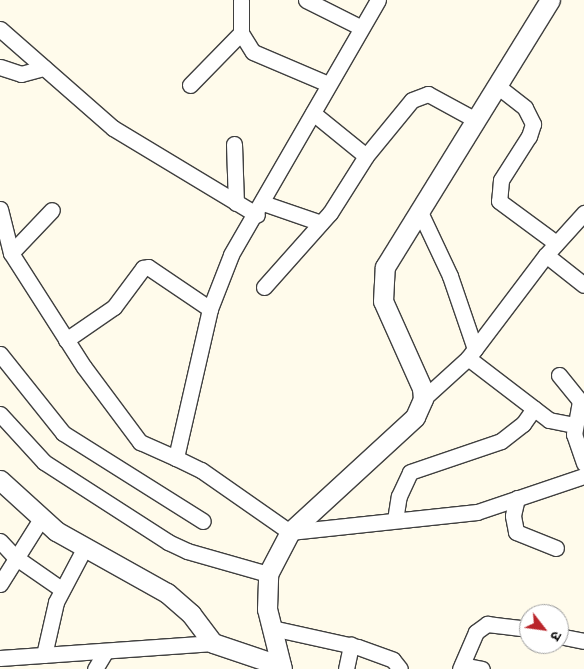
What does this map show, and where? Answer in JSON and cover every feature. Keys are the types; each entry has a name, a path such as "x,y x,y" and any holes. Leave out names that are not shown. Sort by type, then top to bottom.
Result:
{"street":[{"path":"241,0 241,33 253,52 328,84"},
{"path":"306,0 360,26"},
{"path":"176,458 210,309 231,255 260,209 360,26 378,0"},
{"path":"423,399 422,388 383,301 382,284 385,267 496,85 543,3"},
{"path":"0,29 113,128 236,203 321,223"},
{"path":"190,85 241,33"},
{"path":"0,67 21,74 44,68"},
{"path":"496,85 525,108 532,124 529,136 501,180 499,201 556,243"},
{"path":"264,287 321,223 366,156 419,95 428,94 474,119"},
{"path":"313,113 366,156"},
{"path":"234,144 236,203"},
{"path":"11,253 52,210"},
{"path":"419,210 450,276 472,354 549,420 574,425"},
{"path":"282,668 267,609 268,574 290,532 414,417 423,399 472,354 546,254 584,213"},
{"path":"1,219 11,253 66,340 140,442 201,470 290,532 477,512 583,474 575,445 574,425 580,401 559,375"},
{"path":"546,254 584,285"},
{"path":"66,340 114,307 143,268 155,268 210,309"},
{"path":"0,354 63,433 203,521"},
{"path":"395,520 398,496 410,472 502,441 523,424 534,408"},
{"path":"0,414 44,462 168,542 187,551 268,574"},
{"path":"0,480 41,520 84,549 167,593 191,614 213,643"},
{"path":"517,498 513,516 516,532 556,548"},
{"path":"0,584 15,557 41,520"},
{"path":"0,541 15,557 61,589"},
{"path":"44,655 61,589 84,549"},
{"path":"482,669 461,667 476,632 487,624 519,628"},
{"path":"272,628 351,645 393,660 400,669"},
{"path":"569,638 584,641"},
{"path":"0,658 213,643 282,668"},
{"path":"346,669 351,645"},
{"path":"95,669 106,650"}]}
